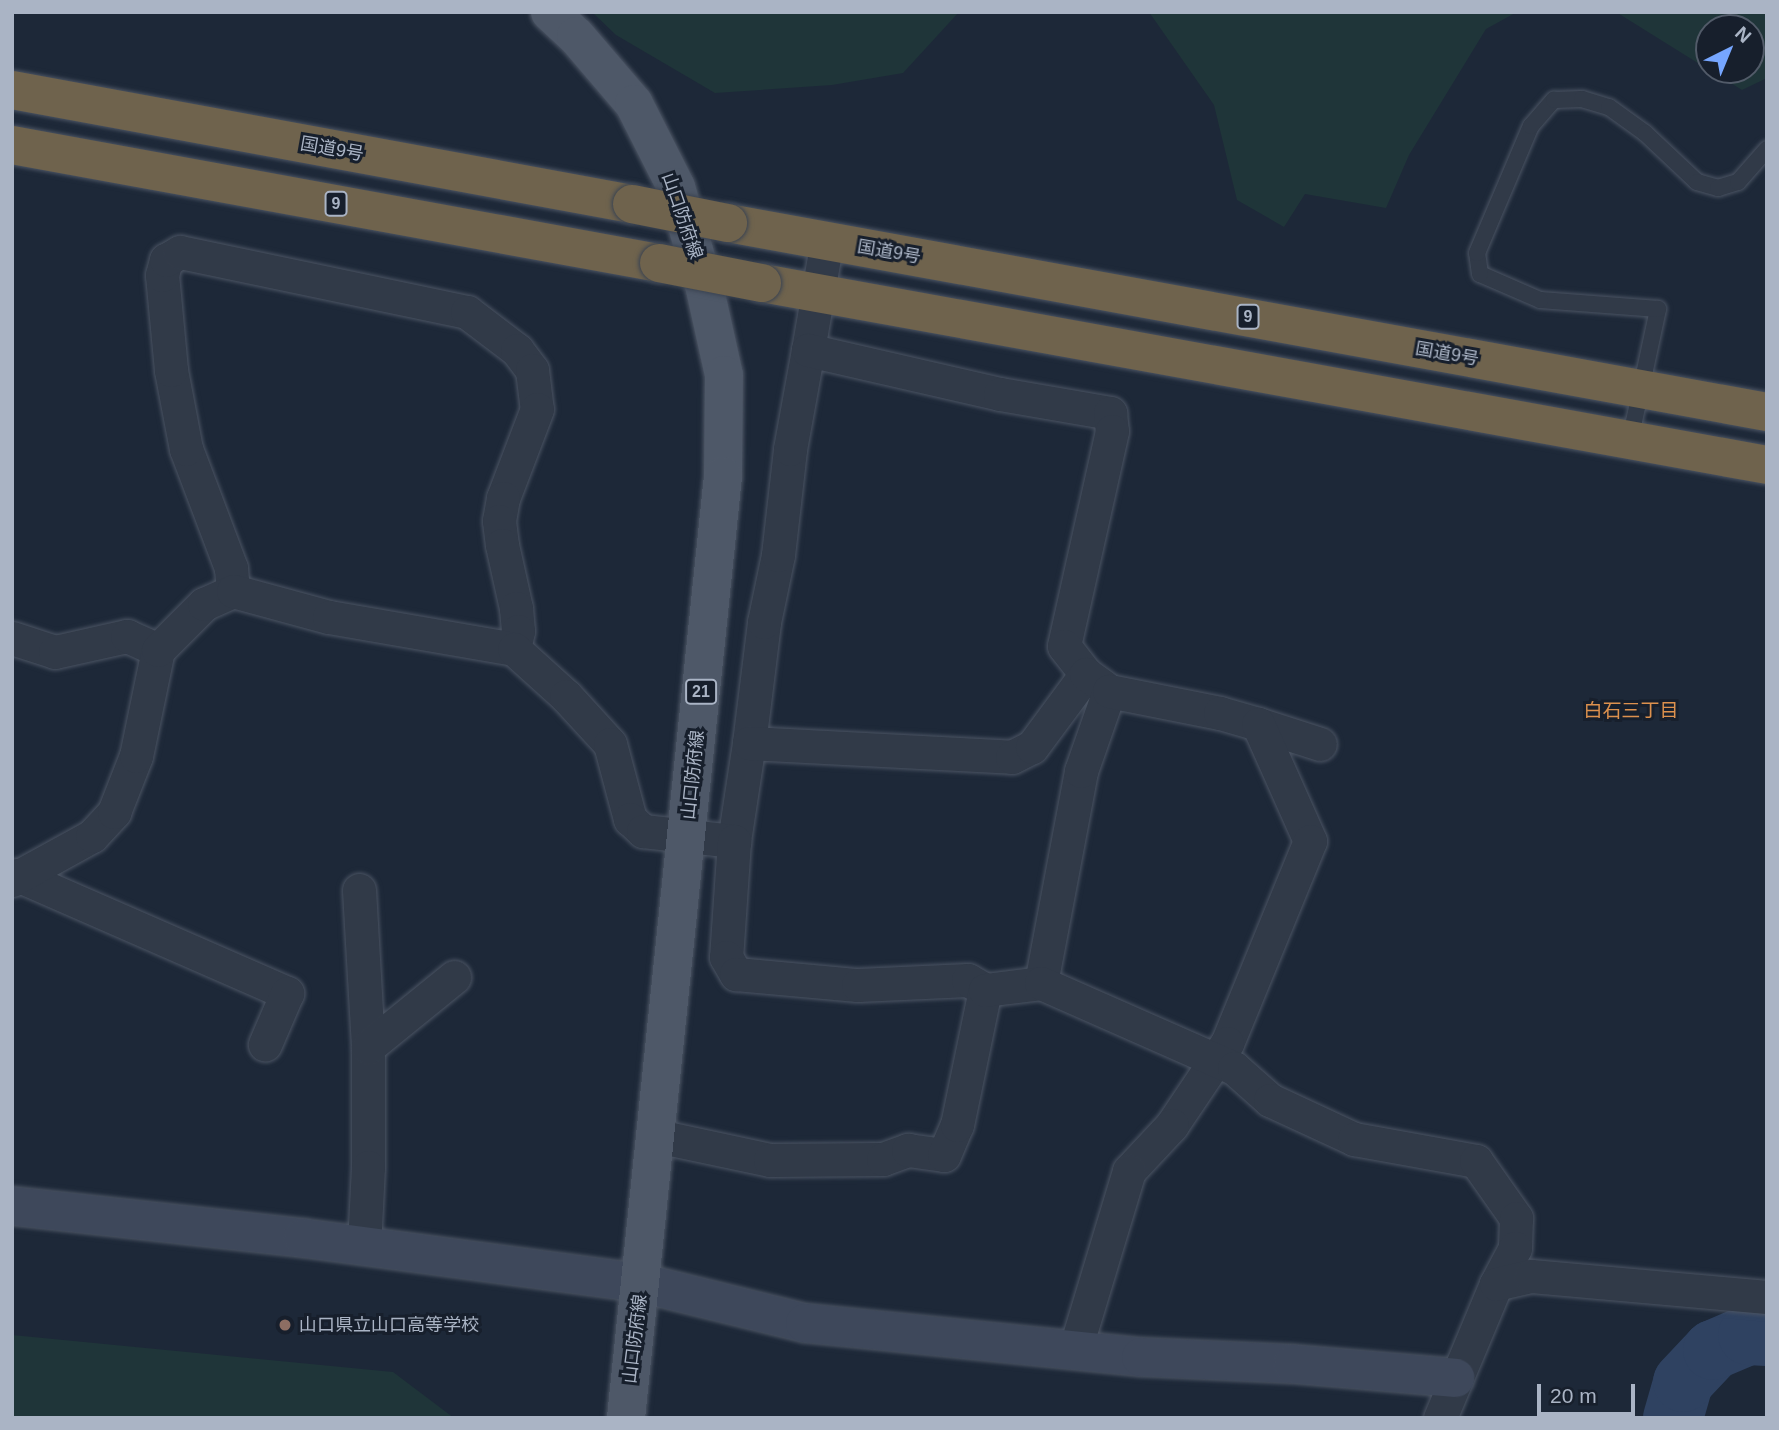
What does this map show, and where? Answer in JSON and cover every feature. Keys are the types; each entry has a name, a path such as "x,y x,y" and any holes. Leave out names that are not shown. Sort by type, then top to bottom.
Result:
{"highway":[{"name":"国道9号","path":"12,90 1767,412"},
{"name":"9","path":"12,145 1767,465"}],"main road":[{"name":"山口防府線","path":"550,12 576,36 634,104 676,187 705,285 724,375 723,476 626,1418"}],"street":[{"path":"827,240 789,449 778,555 764,622 734,841 726,957 736,974 858,985 968,980 985,990 1041,983 1234,1068 1270,1100 1354,1139 1476,1161 1516,1218 1515,1248 1496,1284 1440,1418"},
{"path":"233,591 230,568 186,449 171,370 162,275 166,260 180,252 467,312 517,350 532,370 537,409 503,498 499,521 516,608 518,631 514,649"},
{"path":"808,350 1000,394 1110,413 1112,431 1064,646 1097,682 1220,713 1320,744"},
{"path":"14,878 92,836 114,812 136,756 159,650 204,604 233,591 329,617 514,649 566,696 610,744 630,819 643,831 734,841"},
{"path":"12,638 55,652 127,636 159,650"},
{"path":"749,743 862,747 981,758 1012,757 1032,747 1097,682"},
{"path":"1041,983 1097,682"},
{"path":"1075,1350 1129,1171 1172,1125 1227,1043 1310,841 1258,724"},
{"path":"14,878 287,993 265,1044"},
{"path":"359,890 368,1047 368,1167 363,1246"},
{"path":"368,1047 454,977"},
{"path":"657,1136 770,1160 883,1159 908,1150 944,1154 957,1125 985,990"},
{"path":"12,1206 363,1246 642,1283 805,1323 1140,1357 1293,1364 1455,1378"},
{"path":"1496,1284 1531,1276 1767,1297"}],"lane":[{"path":"1630,440 1638,389 1658,309 1540,299 1480,274 1477,253 1531,126 1554,100 1582,99 1609,107 1645,133 1697,182 1718,188 1738,182 1767,149"}],"green space":[{"path":"592,12 959,12 903,73 832,85 715,93 616,35"},
{"path":"1149,12 1517,12 1486,29 1409,155 1386,208 1305,194 1284,227 1237,200 1214,105"},
{"path":"1616,12 1767,12 1767,78 1765,79 1765,14 1695,14 1695,61"},
{"path":"1732,84 1754,84 1742,90"},
{"path":"12,1335 393,1372 454,1418 12,1418"}],"waterway":[{"path":"1673,1418 1683,1382 1713,1350 1748,1335 1767,1336"}],"place":[{"name":"山口県立山口高等学校","path":"285,1325"}],"district":[{"name":"白石三丁目","path":"1631,711"}]}
